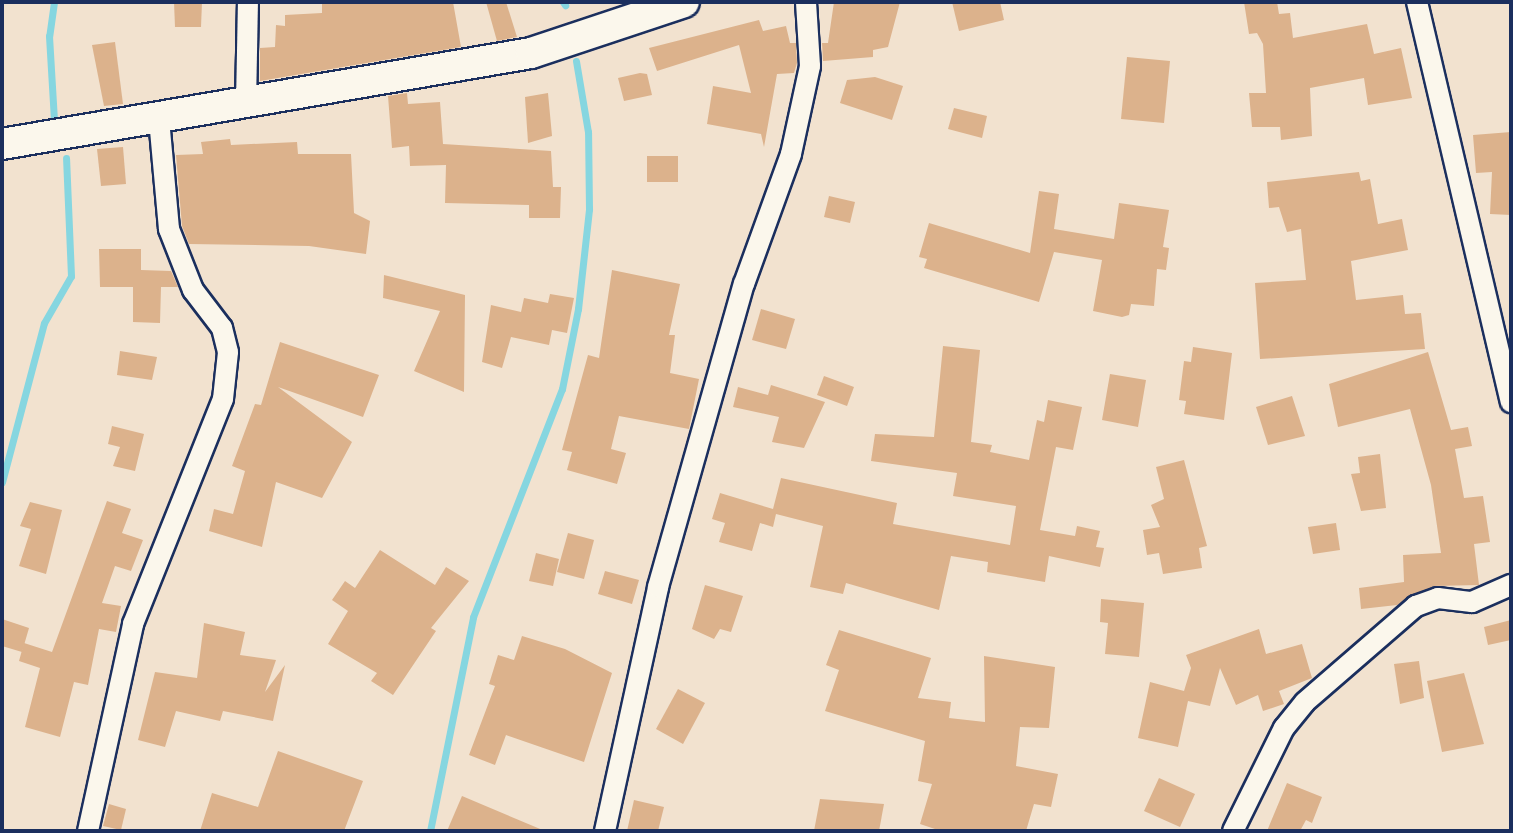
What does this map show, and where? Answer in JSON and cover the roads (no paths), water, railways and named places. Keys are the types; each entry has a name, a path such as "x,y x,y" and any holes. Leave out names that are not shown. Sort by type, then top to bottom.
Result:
{"street":[{"path":"246,104 248,2"},
{"path":"2,144 531,53 684,2"},
{"path":"605,831 658,587 744,284 791,154 810,66 806,2"},
{"path":"1417,2 1511,402"},
{"path":"88,831 133,624 223,399 228,352 222,328 193,290 169,229 159,119"},
{"path":"1233,831 1284,728 1305,702 1416,606 1438,598 1472,602 1511,585"}],"waterway":[{"path":"54,2 49,36 54,119"},
{"path":"430,831 473,617 562,389 578,309 589,209 588,132 576,61"},
{"path":"2,482 44,323 71,276 66,158"}]}
